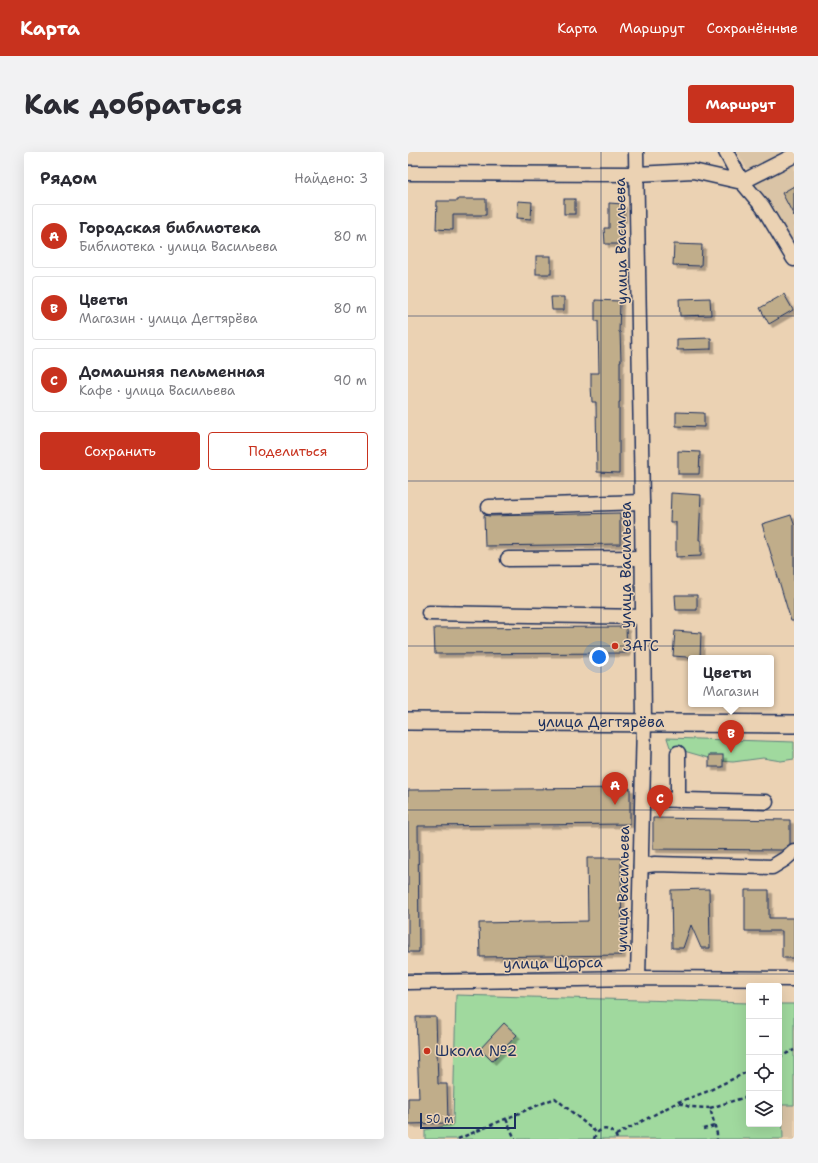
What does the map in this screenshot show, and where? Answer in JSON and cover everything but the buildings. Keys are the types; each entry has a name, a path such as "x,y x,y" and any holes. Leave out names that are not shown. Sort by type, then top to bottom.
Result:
{"main road":[{"name":"улица Дегтярёва","path":"408,721 794,724"}],"street":[{"name":"улица Васильева","path":"636,152 644,723 638,978"},
{"path":"726,152 742,182 764,207 794,259"},
{"path":"408,173 637,174 693,171 742,182 790,157"},
{"path":"489,507 642,502"},
{"path":"508,559 642,558"},
{"path":"429,613 643,617"},
{"path":"678,753 678,800"},
{"path":"642,799 766,802"},
{"path":"641,866 655,864 772,867 794,851"},
{"name":"улица Щорса","path":"408,982 638,978 794,979"}],"path":[{"path":"782,1056 794,1050"},
{"path":"616,1135 678,1102 706,1092 746,1072"},
{"path":"678,1102 690,1107 710,1108 746,1097"},
{"path":"458,1139 555,1098 597,1133"},
{"path":"710,1108 717,1139"},
{"path":"506,1119 516,1139"},
{"path":"703,1129 715,1126"},
{"path":"594,1139 600,1130 609,1129 616,1135 617,1139"}],"shaded area":[{"path":"737,152 794,152 794,249"},
{"path":"782,1105 794,1105 794,1139 783,1139"}],"green space":[{"path":"667,738 794,742 794,759 781,761 763,758 733,762 719,761 670,747"},
{"path":"456,995 746,1003 746,1127 782,1127 782,1105 783,1139 425,1139 425,1130 453,1124"},
{"path":"782,1004 794,1004 794,1105 782,1105"}],"place":[{"name":"ЗАГС","path":"615,646"},
{"name":"Цветы","path":"731,753"},
{"name":"Городская библиотека","path":"615,805"},
{"name":"Домашняя пельменная","path":"660,818"},
{"name":"Школа №2","path":"427,1051"}]}
